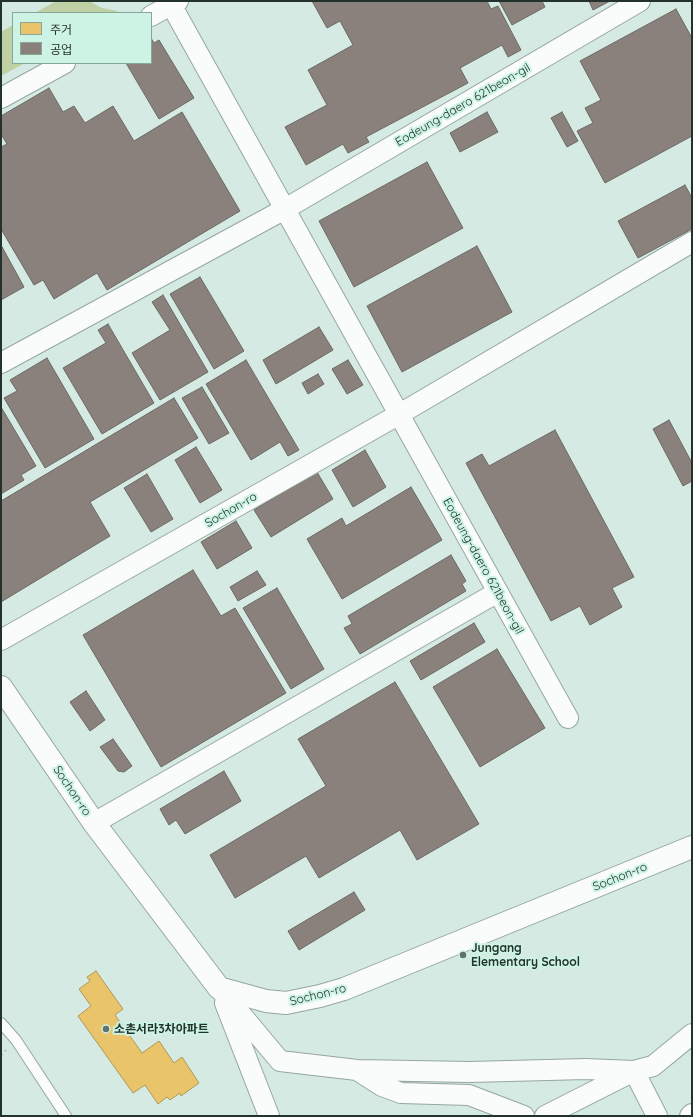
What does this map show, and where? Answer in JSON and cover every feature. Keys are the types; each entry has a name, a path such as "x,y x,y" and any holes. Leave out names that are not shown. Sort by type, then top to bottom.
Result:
{"street":[{"name":"Eodeung-daero 621beon-gil","path":"285,209 640,1"},
{"name":"Eodeung-daero 621beon-gil","path":"173,2 398,415 568,718"},
{"path":"152,15 173,2"},
{"path":"1,98 63,64"},
{"path":"1,363 285,209"},
{"path":"398,415 692,242"},
{"name":"Sochon-ro","path":"1,640 398,415"},
{"path":"94,823 498,592"},
{"name":"Sochon-ro","path":"1,687 94,823 219,988 266,1001 286,1003 332,993 692,847"},
{"path":"219,988 269,1116"},
{"path":"219,988 280,1061 357,1070 470,1072 586,1069 634,1071"},
{"path":"545,1116 634,1071 654,1066 692,1034"},
{"path":"357,1070 382,1086 401,1093 470,1095 524,1116"},
{"path":"634,1071 657,1116"}],"lane":[{"path":"1,1023 16,1040 66,1116"}],"green space":[{"path":"56,1 89,1 102,8 118,11 116,12 37,12"},
{"path":"12,26 12,64 23,64 1,76 1,32"}],"building: 주거":[{"name":"소촌서라3차아파트","path":"96,971 123,1009 115,1015 142,1053 159,1041 174,1063 182,1057 199,1083 181,1096 180,1093 170,1100 167,1097 158,1104 145,1085 133,1093 78,1016 91,1006 79,989 90,981 87,977"}],"building: 공업":[{"path":"312,1 487,1 491,9 498,6 521,50 508,57 502,45 460,68 468,83 366,137 369,142 348,153 343,144 306,165 285,127 327,105 308,70 353,45 340,21 327,28"},
{"path":"499,1 542,1 545,7 512,25"},
{"path":"589,1 610,1 593,10"},
{"path":"676,9 692,38 692,136 605,183 577,131 593,123 585,108 601,100 580,61"},
{"path":"152,40 154,43 159,40 194,98 159,119 127,64 152,64"},
{"path":"49,88 63,112 74,106 85,123 113,106 134,141 182,112 240,211 107,290 97,273 54,299 43,280 34,285 1,229 1,147 7,144 1,134 1,116"},
{"path":"487,112 498,132 460,152 450,133"},
{"path":"562,112 578,141 567,147 551,118"},
{"path":"427,162 463,228 354,287 319,221"},
{"path":"685,185 692,198 692,229 638,258 618,221"},
{"path":"1,245 24,287 1,300"},
{"path":"477,246 512,312 402,372 367,306"},
{"path":"200,277 244,351 214,369 170,294"},
{"path":"163,295 208,372 160,400 132,353 170,330 152,302"},
{"path":"108,324 154,403 102,434 63,368 106,343 98,330"},
{"path":"319,327 333,350 276,384 263,360"},
{"path":"47,358 94,439 45,468 4,398 17,391 10,380"},
{"path":"246,360 299,450 288,456 280,442 251,460 206,384"},
{"path":"348,360 363,385 347,394 332,369"},
{"path":"318,374 324,384 308,394 302,383"},
{"path":"202,387 229,433 209,444 182,398"},
{"path":"174,398 198,438 90,502 110,536 1,602 1,501"},
{"path":"1,407 36,466 21,475 24,480 1,494"},
{"path":"669,420 692,463 692,481 683,486 653,429"},
{"path":"555,430 634,577 612,588 622,607 590,625 580,606 551,621 466,463 482,454 489,466"},
{"path":"196,447 222,490 200,503 175,460"},
{"path":"365,450 386,487 353,507 332,470"},
{"path":"317,472 333,499 271,537 254,510"},
{"path":"147,474 173,519 151,532 124,488"},
{"path":"411,487 442,540 342,599 307,539 342,518 346,526"},
{"path":"236,521 252,548 217,569 201,542"},
{"path":"451,555 466,581 462,584 466,591 360,654 344,628 352,624 348,616"},
{"path":"193,570 221,616 235,608 286,693 161,767 83,635"},
{"path":"257,571 266,585 238,601 230,587"},
{"path":"277,588 324,669 291,689 243,608"},
{"path":"474,623 485,642 421,680 410,661"},
{"path":"497,649 545,728 480,767 433,687"},
{"path":"395,682 479,824 417,860 400,830 319,878 306,856 235,898 210,855 326,786 298,739"},
{"path":"86,691 105,720 90,731 70,702"},
{"path":"113,739 132,766 124,772 118,771 100,747"},
{"path":"224,771 241,801 185,834 176,820 169,825 160,809"},
{"path":"354,892 365,910 299,950 288,931"}],"place":[{"name":"Jungang Elementary School","path":"463,955"},
{"name":"소촌서라3차아파트","path":"106,1029"}]}
